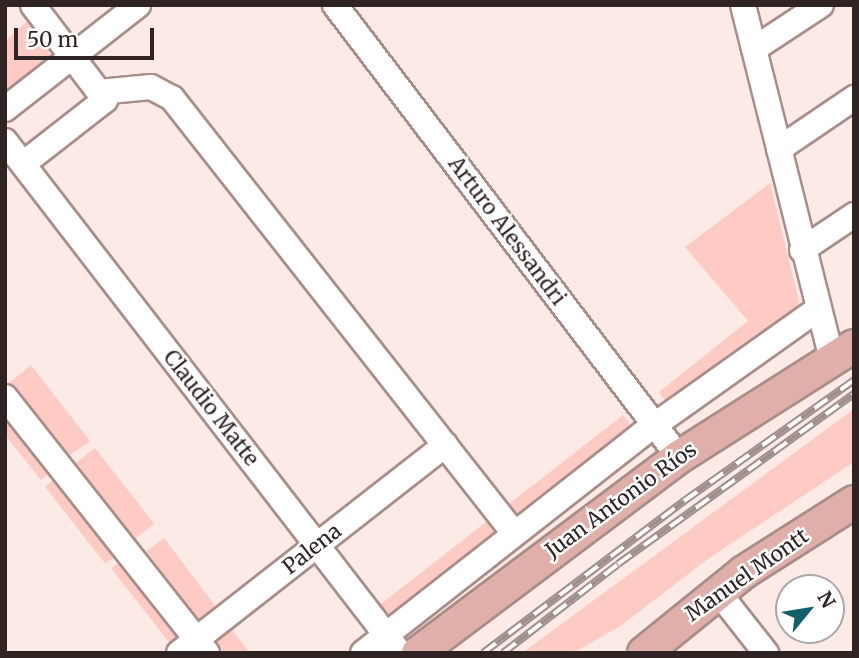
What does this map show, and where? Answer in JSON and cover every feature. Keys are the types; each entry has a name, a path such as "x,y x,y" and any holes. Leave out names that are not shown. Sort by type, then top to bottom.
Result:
{"main road":[{"name":"Juan Antonio Ríos","path":"418,653 679,457 843,353"},
{"name":"Manuel Montt","path":"645,653 719,592 854,502"}],"street":[{"path":"33,5 102,96"},
{"path":"5,109 138,5"},
{"name":"Arturo Alessandri","path":"335,5 657,424 679,457"},
{"name":"Juan Antonio Ríos","path":"743,5 818,309 843,353"},
{"path":"754,49 821,5"},
{"path":"23,164 102,96 151,87 172,98 514,533"},
{"path":"779,149 854,98"},
{"name":"Claudio Matte","path":"5,141 393,644"},
{"path":"802,250 854,215"},
{"path":"363,653 393,644 514,533 657,424 818,309"},
{"path":"5,397 194,648"},
{"name":"Palena","path":"194,648 317,545 445,445"},
{"path":"719,592 766,653"}],"shaded area":[{"path":"30,19 47,43 50,56 45,65 5,96 5,41"},
{"path":"770,183 807,334 678,418 659,392 748,321 685,247"},
{"path":"31,365 90,441 70,455 16,392 5,386"},
{"path":"854,409 854,462 708,559 619,627 573,653 522,653"},
{"path":"5,414 53,471 41,480 5,435"},
{"path":"623,415 643,441 394,636 374,610"},
{"path":"95,448 154,524 134,540 75,464"},
{"path":"56,478 116,555 105,564 45,487"},
{"path":"164,538 221,613 203,626 146,551"},
{"path":"123,559 186,640 175,649 111,568"},
{"path":"225,621 250,653 224,653 208,634"}],"railway":[{"path":"483,653 684,501 854,380"},
{"path":"503,653 618,564 854,394"}]}
